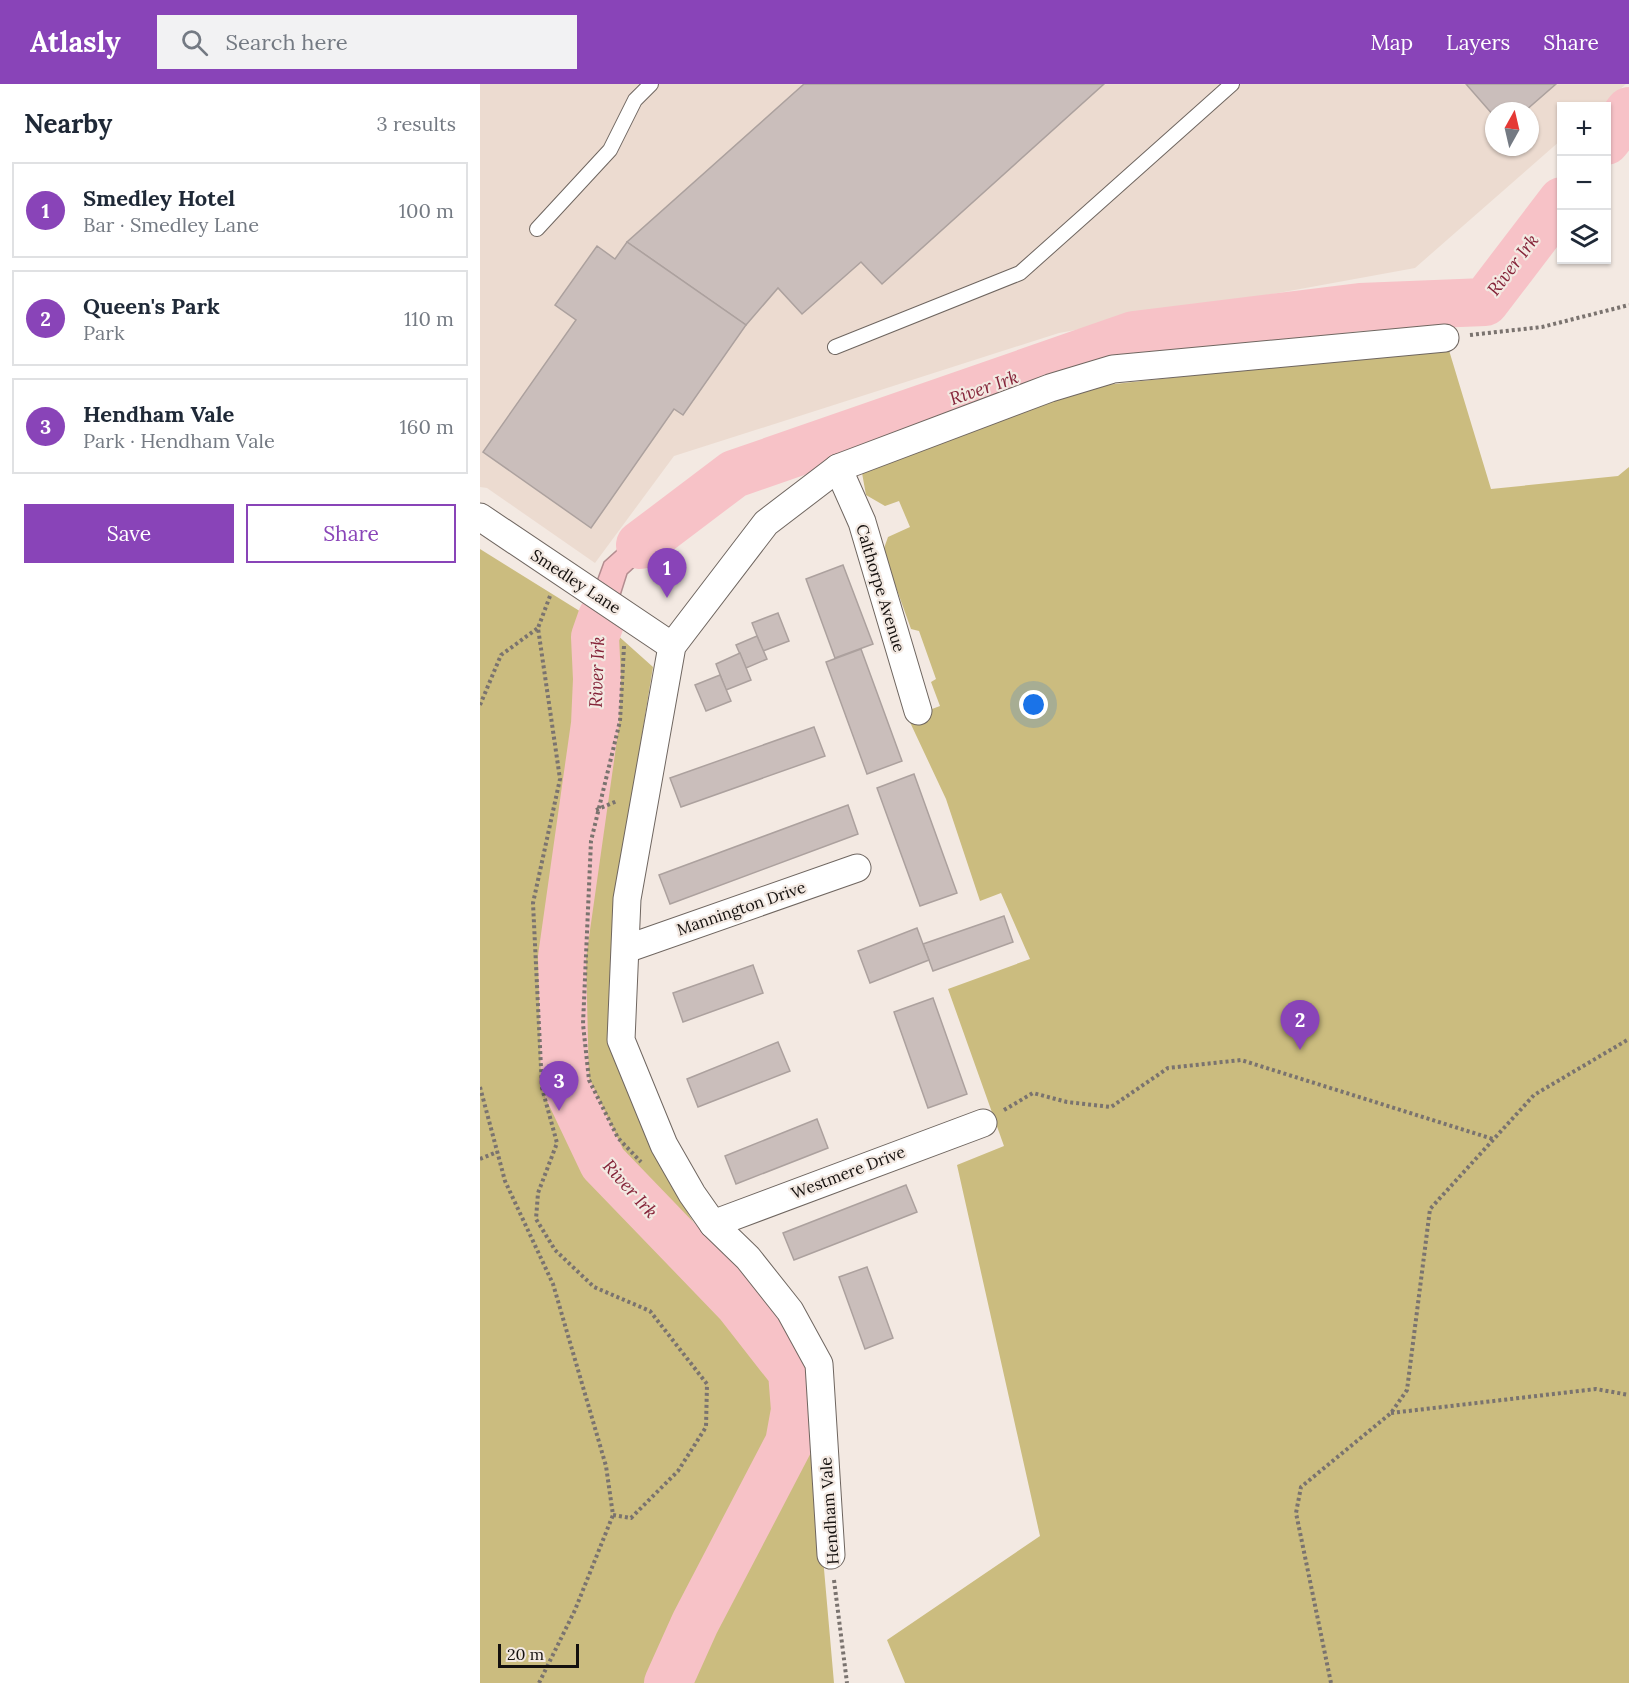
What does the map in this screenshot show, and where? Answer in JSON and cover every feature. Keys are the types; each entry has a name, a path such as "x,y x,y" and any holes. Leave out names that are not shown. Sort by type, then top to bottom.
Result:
{"street":[{"path":"672,646 766,523 838,468 1050,388 1113,369 1445,338"},
{"name":"Calthorpe Avenue","path":"838,468 862,522 918,711"},
{"name":"Smedley Lane","path":"480,517 625,612 672,646"},
{"name":"Hendham Vale","path":"672,646 627,899 621,1040 664,1145 692,1194 713,1224 748,1258 789,1311 819,1364 831,1556"},
{"name":"Mannington Drive","path":"626,948 857,868"},
{"name":"Westmere Drive","path":"713,1224 983,1123"}],"lane":[{"path":"537,229 610,150 635,100 651,84"},
{"path":"835,347 1020,273 1232,84"}],"path":[{"path":"1445,338 1542,327 1629,305"},
{"path":"480,705 501,655 538,628 560,779 533,903 542,1088 557,1143 538,1193 536,1219 555,1250 594,1287 650,1311 707,1384 706,1427 678,1471 631,1518 614,1515"},
{"path":"1331,1683 1296,1513 1301,1487 1391,1413 1407,1390 1430,1209 1534,1095 1629,1039"},
{"path":"983,1123 1033,1093 1066,1102 1111,1107 1168,1068 1241,1060 1493,1139"},
{"path":"480,1088 505,1181 553,1284 606,1466 614,1515 575,1610 539,1683"},
{"path":"480,1160 497,1152"},
{"path":"1391,1413 1596,1389 1629,1395"},
{"name":"Hendham Vale","path":"831,1556 847,1683"}],"shaded area":[{"path":"480,84 1626,84 1606,102 1557,102 1557,144 1415,268 1059,333 674,456 595,563 487,488 480,487"},
{"path":"1448,347 1491,489 1618,476 1629,467 1629,1683 905,1683 887,1640 1040,1536 957,1165 1004,1146 948,989 1030,959 1001,893 980,901 946,799 908,718 940,706 931,682 936,679 919,631 911,629 883,551 888,537 910,527 899,501 885,506 866,495 862,473 1070,389"},
{"path":"480,549 615,633 653,667 616,894 610,1046 666,1176 811,1421 834,1683 480,1683"}],"water":[{"path":"684,490 696,510 627,574 604,646 610,684 585,677 580,641 581,625 604,562"}],"building":[{"path":"804,84 1104,84 882,284 861,262 802,314 778,288 746,325 627,242"},
{"path":"1466,84 1556,84 1535,102 1485,102 1485,106"},
{"path":"627,242 746,325 683,415 674,409 591,528 483,452 576,320 555,305 597,246 615,259"},
{"path":"843,565 873,644 835,658 806,579"},
{"path":"778,613 789,641 763,651 752,623"},
{"path":"757,636 767,659 746,668 736,645"},
{"path":"861,649 902,761 867,774 826,662"},
{"path":"740,653 751,680 726,690 716,664"},
{"path":"720,675 731,701 706,711 695,685"},
{"path":"814,727 825,756 681,807 670,778"},
{"path":"914,774 957,893 920,906 877,788"},
{"path":"848,805 858,834 670,904 659,875"},
{"path":"1004,916 1013,942 933,971 923,944"},
{"path":"917,928 929,960 870,983 858,951"},
{"path":"753,965 763,993 683,1022 673,993"},
{"path":"933,998 967,1094 928,1108 894,1012"},
{"path":"778,1042 790,1071 698,1107 687,1079"},
{"path":"817,1119 828,1148 736,1184 725,1156"},
{"path":"906,1185 917,1212 794,1260 783,1233"},
{"path":"867,1267 893,1338 865,1349 839,1277"}],"waterway":[{"name":"River Irk","path":"1611,134 1629,111"},
{"name":"River Irk","path":"640,545 734,474 1134,335 1360,307 1485,302 1557,208"},
{"name":"River Irk","path":"602,617 595,637 597,679 595,724 562,957 565,1083 603,1163 738,1303 792,1372 795,1410 789,1443 695,1623 668,1683"}],"place":[{"name":"Smedley Hotel","path":"667,598"},
{"name":"Queen's Park","path":"1300,1050"},
{"name":"Hendham Vale","path":"559,1111"}]}
